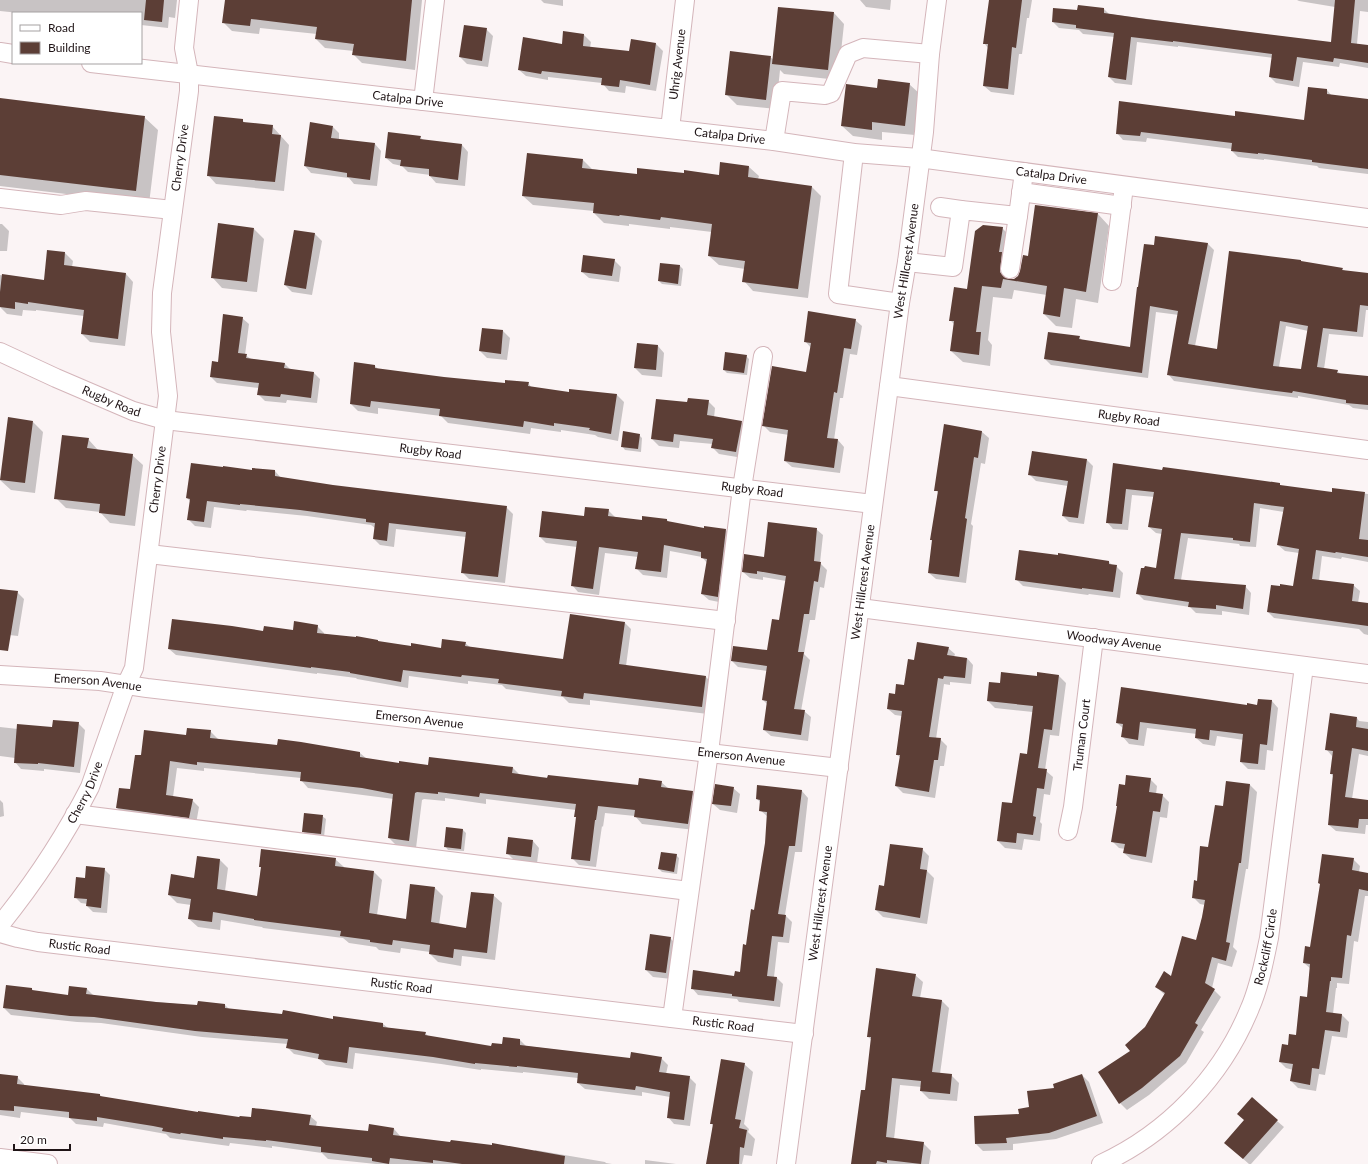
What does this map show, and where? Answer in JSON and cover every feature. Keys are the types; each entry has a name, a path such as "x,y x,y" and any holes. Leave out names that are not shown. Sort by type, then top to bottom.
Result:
{"street":[{"name":"Cherry Drive","path":"0,926 18,903 48,859 90,787 126,685 134,668 168,396 162,346 162,293 189,91 189,74 184,48 189,0"},
{"path":"423,101 435,0"},
{"name":"Uhrig Avenue","path":"670,130 685,0"},
{"name":"West Hillcrest Avenue","path":"786,1164 900,303 907,262 919,158 924,132 930,54 937,0"},
{"path":"774,142 782,91 824,95 831,93 848,54 863,48 930,54"},
{"path":"0,52 12,54"},
{"name":"Catalpa Drive","path":"100,64 774,142 854,153 919,158 1368,218"},
{"path":"854,153 838,294 900,303"},
{"path":"1010,270 1024,172"},
{"path":"1112,281 1124,186"},
{"path":"1021,192 1122,206"},
{"path":"0,198 61,206 86,201 173,210"},
{"path":"940,207 1018,216"},
{"path":"907,262 953,267 962,210"},
{"name":"Rugby Road","path":"0,352 133,411 166,420 874,504"},
{"path":"672,1018 709,752 742,488 763,356"},
{"name":"Rugby Road","path":"889,386 1368,450"},
{"path":"149,554 726,621"},
{"name":"Woodway Avenue","path":"860,608 1368,674"},
{"name":"Truman Court","path":"1068,831 1073,807 1094,638"},
{"name":"Rockcliff Circle","path":"1101,1164 1116,1157 1162,1127 1182,1108 1201,1088 1229,1050 1251,1007 1260,979 1269,938 1304,666"},
{"name":"Emerson Avenue","path":"0,675 100,681 839,768"},
{"path":"75,814 689,891"},
{"name":"Rustic Road","path":"0,933 38,942 804,1034"},
{"path":"0,1158 48,1164"}],"building":[{"path":"146,0 164,0 162,22 144,20"},
{"path":"225,0 412,0 406,61 352,55 354,44 315,39 317,27 251,19 250,26 222,23"},
{"path":"989,0 1022,0 1016,48 1012,47 1008,89 983,86 988,44 983,44"},
{"path":"1335,0 1355,0 1351,43 1368,45 1368,63 1334,58 1333,62 1297,57 1293,81 1269,77 1272,54 1131,37 1126,80 1108,77 1114,33 1076,28 1076,25 1052,22 1053,8 1077,10 1078,5 1104,8 1104,13 1331,42"},
{"path":"778,7 834,12 828,70 772,64"},
{"path":"464,25 487,28 482,61 459,57"},
{"path":"563,31 584,34 583,46 629,51 631,39 656,43 650,85 620,80 619,87 601,85 602,78 542,71 541,74 518,70 523,37 562,44"},
{"path":"730,51 771,56 766,100 725,95"},
{"path":"878,79 910,83 905,126 872,122 872,130 841,126 846,84 877,88"},
{"path":"1308,87 1327,89 1327,94 1368,99 1368,169 1312,162 1312,160 1231,151 1232,143 1141,132 1140,136 1116,134 1119,101 1235,116 1235,111 1304,120"},
{"path":"0,98 145,116 136,191 0,175"},
{"path":"214,116 243,119 243,122 273,125 272,134 281,135 275,182 207,176"},
{"path":"310,122 333,126 331,138 375,143 370,180 347,177 347,173 304,166"},
{"path":"388,132 421,136 420,139 462,144 458,180 429,176 429,169 400,166 401,160 385,158"},
{"path":"527,153 583,159 582,168 637,174 637,168 684,173 684,170 719,175 720,162 749,166 748,177 812,186 798,289 742,282 745,261 708,256 712,224 661,217 660,220 593,213 594,203 522,196"},
{"path":"1035,205 1098,213 1086,292 1064,288 1060,317 1043,314 1047,286 1003,279 1001,288 982,286 976,332 981,332 979,355 950,351 954,321 949,321 954,287 967,289 975,231 983,225 1003,227 999,252 1002,252 1000,272 1004,277 1014,279 1018,276 1020,271 1023,255 1028,256"},
{"path":"218,223 254,228 247,282 211,278"},
{"path":"294,230 315,233 306,289 284,285"},
{"path":"1155,236 1208,243 1188,344 1217,349 1229,251 1301,260 1343,268 1342,270 1368,273 1368,306 1360,305 1357,332 1323,328 1317,367 1338,370 1337,373 1368,376 1368,405 1346,403 1346,400 1293,391 1292,393 1167,375 1178,311 1150,306 1142,373 1044,359 1048,332 1080,336 1079,339 1130,347 1144,244 1154,245","holes":["1280,321 1308,326 1301,369 1273,366"]},
{"path":"47,250 65,252 64,265 126,273 118,339 81,334 84,310 28,302 28,304 15,302 15,309 0,307 2,274 44,280"},
{"path":"583,255 615,259 612,276 581,272"},
{"path":"660,263 680,265 678,284 658,281"},
{"path":"808,311 856,319 851,349 844,348 837,393 834,392 827,438 838,439 834,468 784,461 788,430 762,426 772,366 806,372 811,343 804,342"},
{"path":"223,314 243,317 238,353 247,354 246,358 285,363 284,368 314,372 311,398 281,394 280,397 257,395 259,383 210,377 212,361 218,362"},
{"path":"482,328 503,330 501,354 479,351"},
{"path":"637,343 658,345 656,370 634,368"},
{"path":"725,352 747,355 744,373 723,370"},
{"path":"354,362 375,365 375,368 444,377 505,383 505,380 529,382 528,386 569,392 569,389 617,394 611,434 589,430 590,428 554,423 554,426 524,421 523,427 439,416 440,409 371,401 370,407 350,404"},
{"path":"688,398 709,400 707,415 742,421 736,452 711,448 713,439 674,434 673,442 651,439 656,399 687,402"},
{"path":"8,417 33,421 25,483 0,480"},
{"path":"944,424 982,431 978,458 974,457 965,518 967,519 959,577 928,573 932,540 930,540 938,491 934,491"},
{"path":"623,431 640,434 638,449 621,447"},
{"path":"62,435 89,438 87,448 133,454 125,516 99,513 100,504 54,499"},
{"path":"1032,451 1087,459 1078,518 1062,516 1068,481 1028,475"},
{"path":"191,463 252,470 252,468 275,470 275,476 333,485 507,506 498,577 461,573 466,532 389,523 387,541 373,539 375,523 366,522 366,519 300,510 207,501 204,522 187,520 190,499 186,498"},
{"path":"1113,463 1162,470 1163,467 1280,483 1280,485 1332,492 1332,488 1365,492 1359,539 1368,540 1368,557 1316,550 1312,579 1354,584 1352,601 1368,603 1368,626 1267,612 1271,585 1280,586 1280,584 1293,586 1299,549 1277,545 1284,507 1254,503 1250,542 1233,540 1233,538 1181,533 1174,579 1246,585 1243,609 1216,605 1216,609 1188,607 1189,602 1136,594 1141,568 1144,568 1145,566 1156,568 1162,529 1148,527 1154,492 1126,489 1122,524 1106,523"},
{"path":"585,507 609,509 608,516 642,520 642,516 667,519 667,521 704,528 704,526 726,529 718,597 701,594 707,559 701,558 701,552 664,545 661,572 635,569 638,552 599,547 593,589 571,586 577,541 539,537 542,511 584,516"},
{"path":"768,522 817,528 814,561 821,562 818,582 814,581 809,614 804,614 798,652 804,652 794,709 805,710 801,735 763,730 767,701 762,700 767,666 731,661 733,646 767,650 772,619 779,620 786,576 757,571 757,574 742,572 744,554 764,557"},
{"path":"1019,550 1058,555 1058,553 1109,561 1109,564 1117,565 1113,592 1015,580"},
{"path":"0,589 18,591 8,651 0,650"},
{"path":"570,614 625,622 619,664 706,676 702,707 584,693 583,699 561,696 562,691 498,683 499,679 462,675 461,677 403,670 401,682 350,672 168,649 172,619 263,631 264,626 293,630 294,621 318,625 317,633 356,636 411,646 411,643 441,648 442,639 466,642 465,646 563,659"},
{"path":"917,642 949,647 947,655 967,658 965,678 944,676 943,679 938,678 929,737 941,738 938,760 934,760 929,792 895,786 900,755 896,755 902,711 887,709 889,693 895,694 896,684 904,685 908,659 914,660"},
{"path":"1001,672 1037,676 1037,672 1059,675 1052,730 1044,729 1038,768 1047,769 1044,789 1037,788 1033,816 1036,817 1033,835 1017,833 1016,843 997,841 1002,802 1012,803 1020,753 1027,754 1033,706 987,701 989,682 1000,683"},
{"path":"1121,687 1247,705 1247,703 1257,705 1258,699 1272,700 1267,745 1260,744 1258,764 1240,762 1243,734 1210,730 1209,740 1195,738 1196,729 1140,722 1138,740 1121,737 1123,724 1116,723"},
{"path":"1330,713 1357,717 1356,727 1368,729 1368,751 1352,748 1345,797 1368,800 1368,819 1359,819 1358,828 1328,825 1333,774 1330,774 1333,751 1325,750"},
{"path":"53,720 79,722 74,767 38,763 14,763 17,724 52,727"},
{"path":"187,728 211,730 210,738 277,745 278,739 301,742 360,752 360,757 399,763 399,761 428,765 429,757 513,767 512,773 547,778 548,775 638,785 639,778 662,781 661,787 693,791 688,824 634,817 635,810 598,806 590,861 571,859 576,804 480,793 479,797 438,792 438,794 417,792 415,793 409,841 388,838 393,794 362,788 300,781 301,772 197,762 197,765 170,761 166,795 193,799 189,818 116,808 119,788 130,789 135,755 141,755 144,730 186,735"},
{"path":"1126,775 1151,778 1149,792 1163,794 1160,812 1153,811 1146,857 1123,853 1125,844 1111,842 1119,784 1125,785"},
{"path":"1226,781 1250,784 1241,863 1239,863 1226,942 1230,943 1226,961 1212,957 1205,983 1215,989 1195,1023 1198,1025 1180,1056 1142,1088 1119,1104 1098,1072 1130,1051 1125,1045 1145,1027 1165,993 1155,987 1164,971 1171,976 1182,936 1196,940 1205,900 1192,898 1194,880 1197,881 1200,846 1208,847 1215,805 1223,806"},
{"path":"715,784 734,787 731,806 712,804"},
{"path":"757,785 802,790 795,846 789,846 778,914 786,915 783,937 772,936 767,976 777,977 774,1001 691,989 693,970 734,976 735,971 740,972 743,944 746,945 751,909 754,910 765,843 767,812 759,811 760,800 756,799"},
{"path":"304,813 323,815 321,834 302,832"},
{"path":"446,827 463,829 461,849 444,847"},
{"path":"508,837 533,840 531,857 506,854"},
{"path":"890,844 923,848 920,869 927,870 920,918 875,910 879,885 884,886"},
{"path":"261,849 336,858 335,866 374,871 369,913 406,919 410,884 435,887 431,922 466,928 471,892 494,894 487,953 454,949 453,958 429,954 430,945 393,940 392,945 370,942 370,940 340,936 341,931 254,920 213,912 212,922 188,919 191,899 168,895 171,874 194,878 197,856 220,859 217,889 257,896 261,867 259,867"},
{"path":"661,852 677,854 674,872 658,869"},
{"path":"1322,854 1354,858 1352,870 1368,873 1368,891 1359,889 1351,936 1347,935 1342,978 1331,977 1330,981 1326,1012 1342,1014 1340,1032 1325,1030 1319,1069 1312,1068 1310,1085 1290,1081 1293,1064 1279,1062 1282,1044 1288,1045 1289,1034 1296,1035 1300,996 1307,997 1310,964 1303,963 1305,946 1310,947 1320,884 1318,883"},
{"path":"86,866 105,868 101,908 86,906 87,899 74,898 76,877 85,878"},
{"path":"650,934 671,937 666,973 645,970"},
{"path":"876,968 916,974 912,996 942,1000 932,1072 952,1074 950,1094 920,1091 921,1081 892,1078 886,1137 924,1142 921,1164 887,1160 887,1163 877,1161 876,1164 851,1164 861,1090 865,1090 871,1037 867,1037"},
{"path":"6,985 68,995 69,986 87,988 86,994 156,1002 197,1005 198,1001 225,1004 225,1008 282,1014 283,1010 333,1019 333,1016 383,1023 383,1027 426,1032 425,1035 491,1046 492,1043 502,1044 503,1037 520,1039 520,1045 630,1058 631,1052 662,1057 659,1072 690,1076 684,1120 667,1118 670,1092 636,1086 635,1090 577,1083 578,1073 517,1066 475,1064 433,1057 349,1047 347,1063 318,1059 319,1054 286,1048 288,1039 195,1031 94,1017 70,1016 3,1008"},
{"path":"721,1059 745,1063 735,1119 741,1120 739,1128 747,1130 744,1148 740,1147 739,1164 706,1164 713,1124 710,1124"},
{"path":"0,1074 18,1076 17,1084 100,1094 100,1096 198,1112 251,1117 252,1108 263,1109 311,1115 309,1125 368,1131 369,1124 394,1128 393,1135 450,1142 451,1140 492,1145 492,1143 565,1156 564,1164 462,1164 433,1160 433,1163 390,1158 389,1164 372,1161 372,1158 321,1152 321,1147 266,1140 223,1137 223,1139 180,1134 162,1131 163,1128 97,1117 97,1121 69,1118 69,1112 14,1106 14,1111 0,1110"},
{"path":"1082,1074 1097,1116 1049,1133 1006,1138 1007,1143 975,1144 974,1116 1019,1114 1018,1109 1029,1107 1027,1091 1054,1088 1053,1084"},
{"path":"1252,1097 1278,1120 1243,1159 1224,1143 1244,1120 1237,1114"}]}
